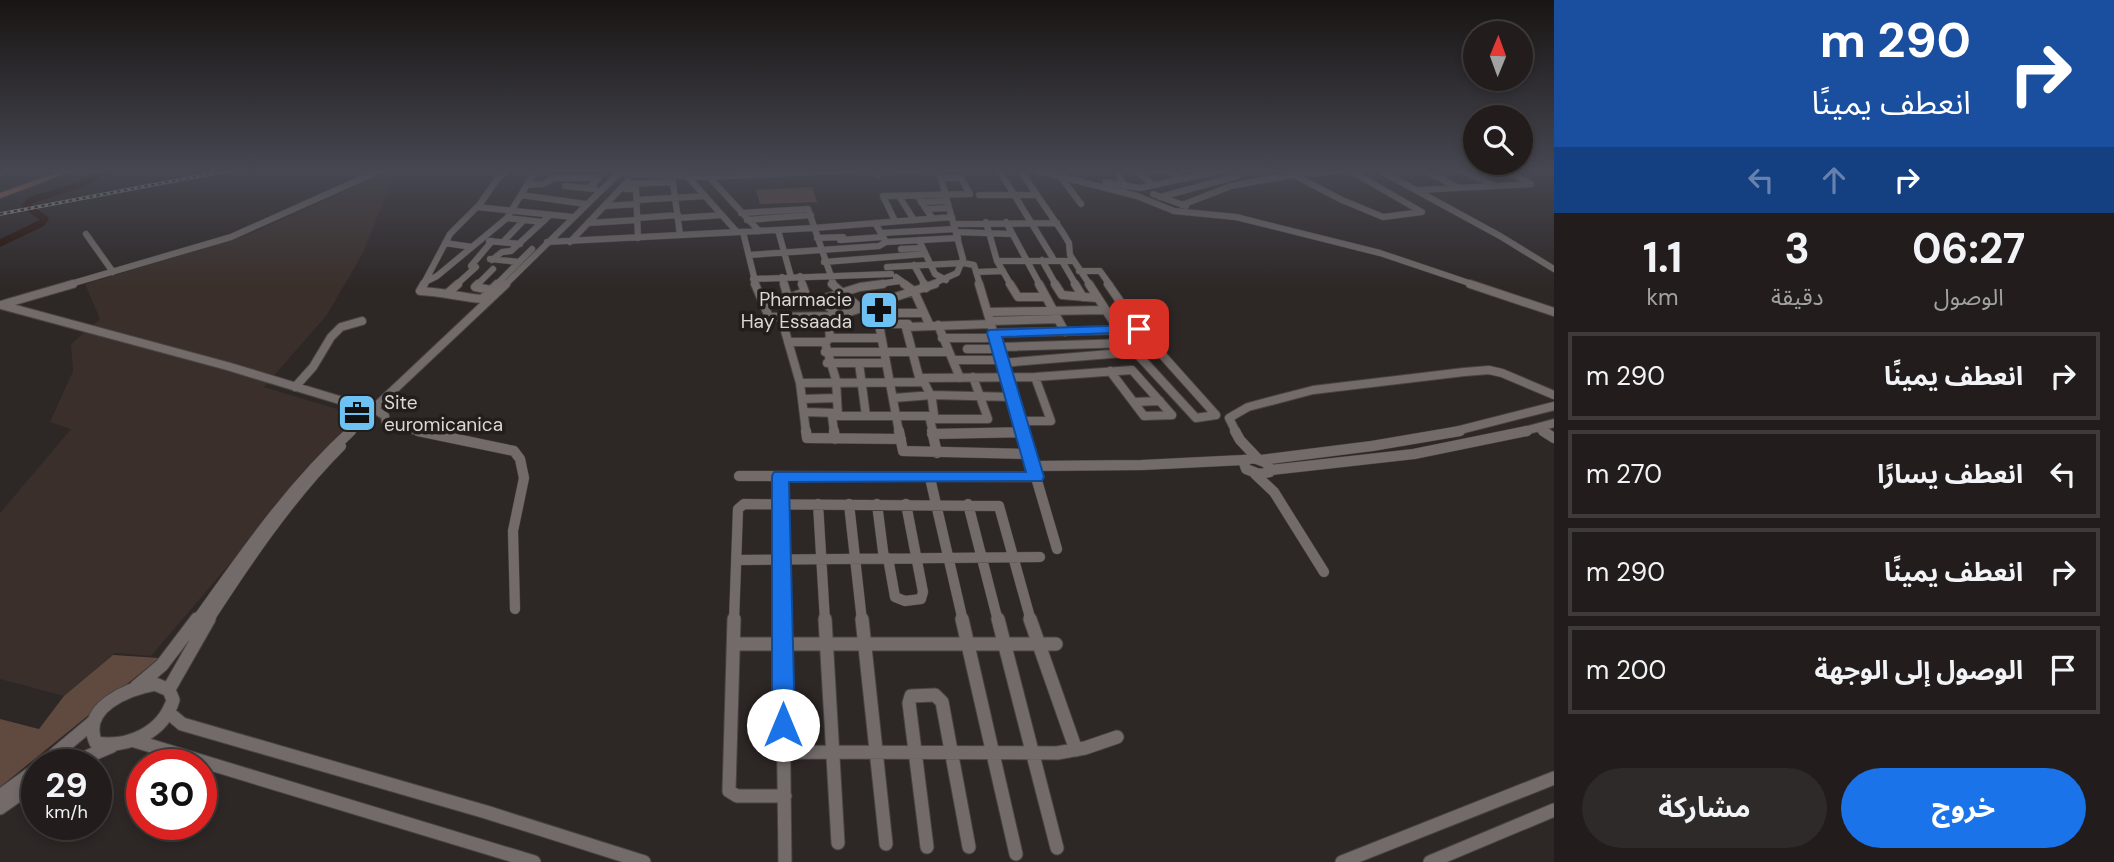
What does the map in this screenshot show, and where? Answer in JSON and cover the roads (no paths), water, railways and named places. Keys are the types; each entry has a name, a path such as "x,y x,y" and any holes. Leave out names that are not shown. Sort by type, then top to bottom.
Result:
{"street":[{"path":"1,305 237,235 292,210"},
{"path":"474,210 445,243 420,291 449,292 456,296 481,299 519,262 546,245 580,210"},
{"path":"423,282 436,276 481,240 512,210"},
{"path":"521,210 573,216"},
{"path":"169,690 190,650 267,537 324,464 532,261 579,210"},
{"path":"570,242 601,210"},
{"path":"637,210 638,238"},
{"path":"677,210 680,235"},
{"path":"718,210 740,232 766,314 782,317 828,317 865,311 924,313"},
{"path":"739,210 759,231"},
{"path":"741,213 778,210"},
{"path":"809,210 831,284 878,324 905,452 1029,454"},
{"path":"890,210 895,221"},
{"path":"908,210 914,220"},
{"path":"927,210 932,218"},
{"path":"865,311 885,300 926,288 957,273 962,262 950,210"},
{"path":"1025,210 1058,260 1067,269 1083,297"},
{"path":"1047,210 1069,243 1069,252 1079,271 1127,343 1196,418 1216,415 1138,328 1100,271 1079,271"},
{"path":"1174,210 1236,217 1380,253 1554,312"},
{"path":"1368,210 1385,217 1422,212 1419,210"},
{"path":"1452,210 1554,270"},
{"path":"492,260 502,252 511,251 538,230 550,215"},
{"path":"588,223 722,215"},
{"path":"747,220 811,215"},
{"path":"507,218 542,222"},
{"path":"481,240 546,245 932,218 955,228 1012,234"},
{"path":"503,242 524,220"},
{"path":"817,238 884,237 986,222 1056,223"},
{"path":"986,222 998,261 1020,298 1045,297"},
{"path":"1006,222 1055,315 1065,345"},
{"path":"875,223 884,237 897,242 919,240 955,228"},
{"path":"839,226 844,248"},
{"path":"495,228 515,231"},
{"path":"778,230 790,277"},
{"path":"86,234 113,272"},
{"path":"749,255 879,246 884,237"},
{"path":"919,240 936,275 946,280"},
{"path":"492,241 471,266 510,271"},
{"path":"897,242 902,252"},
{"path":"445,243 472,247"},
{"path":"824,262 924,251"},
{"path":"881,257 889,270 915,291 924,313 955,360 960,378"},
{"path":"477,258 519,262"},
{"path":"860,259 869,275"},
{"path":"844,260 852,276 885,300"},
{"path":"1042,260 1064,295 1097,298"},
{"path":"998,261 1074,261"},
{"path":"753,279 869,275 914,265 962,262 974,265 1006,377 1025,432 1057,549"},
{"path":"914,265 926,288"},
{"path":"449,292 476,267"},
{"path":"491,290 475,287 493,269"},
{"path":"1047,269 1067,269"},
{"path":"976,272 1003,271"},
{"path":"788,298 805,292 800,276"},
{"path":"782,277 791,303 806,304 841,292 901,281"},
{"path":"1052,278 1072,278"},
{"path":"1057,286 1089,286"},
{"path":"1,305 376,411 385,416 386,424 518,454 524,489 513,530 517,578 515,609"},
{"path":"826,305 840,315"},
{"path":"942,338 963,338 1055,315 1105,310"},
{"path":"1079,311 1091,331"},
{"path":"905,325 910,323 908,313"},
{"path":"782,317 800,383 807,439 901,439"},
{"path":"828,317 825,352 827,363 833,370 838,414"},
{"path":"295,387 313,367 341,327 362,321"},
{"path":"878,324 934,325 992,331 1065,345 1127,343"},
{"path":"905,325 920,380 925,383 931,398 934,415 929,417"},
{"path":"963,338 968,351 992,331 1062,332 1138,328"},
{"path":"788,342 881,338"},
{"path":"825,352 949,352"},
{"path":"955,360 1002,362 1135,352"},
{"path":"827,363 887,363"},
{"path":"859,363 866,416"},
{"path":"800,383 890,383 973,377 1035,377 1110,371 1133,370 1172,415 1145,416 1110,371"},
{"path":"1274,492 1270,471 1240,440 1229,421 1231,415 1280,397 1366,382 1491,370 1554,396"},
{"path":"804,412 988,419 973,377"},
{"path":"1021,421 1051,421 1035,377"},
{"path":"894,398 1013,397"},
{"path":"802,399 836,398"},
{"path":"1134,402 1160,401"},
{"path":"1033,466 1150,465 1259,459 1411,440 1492,424 1554,406"},
{"path":"61,749 93,722 110,701 136,687 162,665 310,470 376,411"},
{"path":"835,439 832,416 838,414"},
{"path":"929,417 937,453"},
{"path":"971,419 975,433"},
{"path":"1255,474 1427,453 1554,424"},
{"path":"1539,428 1554,438"},
{"path":"932,434 1025,432"},
{"path":"1240,440 1246,469 1274,492 1324,572"},
{"path":"1411,440 1427,453"},
{"path":"1399,442 1415,455"},
{"path":"739,476 1036,477"},
{"path":"780,476 785,862"},
{"path":"930,478 1016,854"},
{"path":"818,504 838,843"},
{"path":"849,504 886,844"},
{"path":"877,504 892,593 897,599 905,601 919,600 923,596 906,504"},
{"path":"968,504 1057,848"},
{"path":"785,796 737,796 729,791 739,506 995,504 1001,507 1037,644 1076,750"},
{"path":"737,560 1040,557"},
{"path":"734,644 1056,644"},
{"path":"106,749 135,741 153,730 169,713 173,696 169,690 155,684 136,687"},
{"path":"927,847 908,701 916,694 934,695 941,699 969,847"},
{"path":"169,713 182,724 486,812 644,862"},
{"path":"93,722 92,737 96,743 113,746"},
{"path":"784,752 1032,752 1076,750 1117,737"},
{"path":"135,741 534,862"},
{"path":"1342,862 1554,778"},
{"path":"0,796 21,781"},
{"path":"0,808 21,793"},
{"path":"1430,862 1554,810"}],"waterway":[{"path":"0,243 42,223 45,219 32,210"}],"railway":[{"path":"0,214 20,210"}],"place":[{"name":"Pharmacie Hay Essaada","path":"879,310"},
{"name":"Site euromicanica","path":"357,413"}]}
